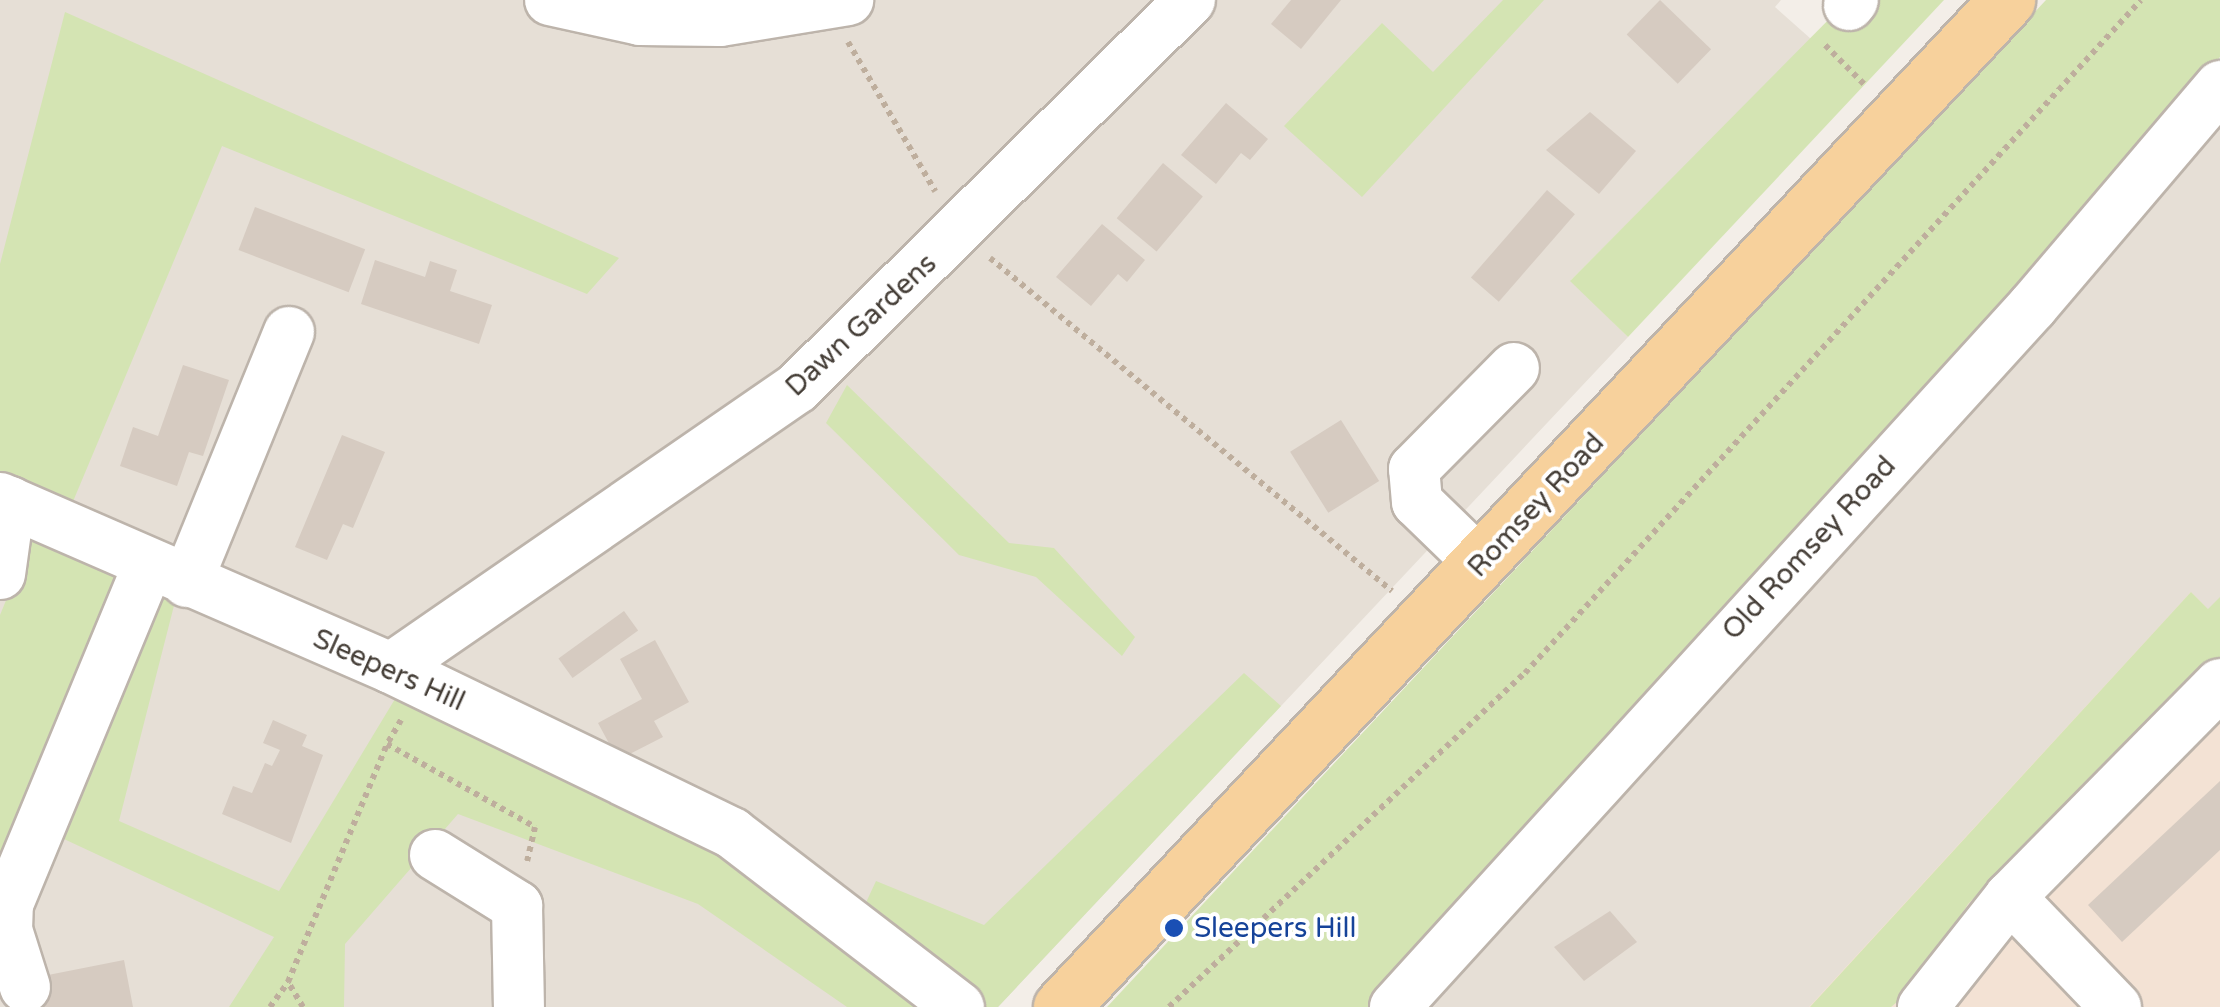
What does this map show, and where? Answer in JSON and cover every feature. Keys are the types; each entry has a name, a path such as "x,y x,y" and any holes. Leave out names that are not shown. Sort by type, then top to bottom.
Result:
{"main road":[{"name":"Romsey Road","path":"1060,1007 1428,621 2007,0"}],"street":[{"path":"550,0 640,20 720,21 839,3"},
{"name":"Dawn Gardens","path":"407,675 797,388 960,232 1190,0"},
{"name":"Old Romsey Road","path":"1395,1007 2033,306 2220,86"},
{"path":"25,987 7,930 8,904 289,332"},
{"path":"1481,564 1417,502 1414,469 1514,368"},
{"path":"0,574 5,500"},
{"name":"Sleepers Hill","path":"5,500 407,675 732,833 958,1007"},
{"path":"1923,1007 2010,896 2220,684"},
{"path":"436,856 517,906 520,1007"},
{"path":"2010,896 2116,1007"}],"path":[{"path":"1170,1007 1525,674 2141,0"},
{"path":"839,3 960,232 1428,621"},
{"path":"1842,17 1898,118"},
{"path":"270,1007 288,982 387,744 407,675"},
{"path":"387,744 535,827 517,906"},
{"path":"288,982 303,1007"}],"shaded area":[{"path":"0,0 1781,0 1775,7 1811,39 1571,280 1628,337 998,1007 0,483"},
{"path":"2220,106 2220,621 1810,1007 1419,1007"},
{"path":"0,522 372,681 938,1007 0,1007"},
{"path":"2191,592 2220,621 2220,1007 1809,1007"}],"green space":[{"path":"1503,0 1544,0 1362,197 1284,126 1382,23 1433,72"},
{"path":"1848,0 1944,0 1628,337 1570,281"},
{"path":"2046,0 2220,0 2220,57 2089,222 1378,1007 1107,1007"},
{"path":"65,12 619,258 587,294 222,146 69,511 0,483 0,264"},
{"path":"847,385 1009,543 1054,548 1135,637 1122,656 1036,577 959,555 826,423"},
{"path":"33,535 179,586 119,821 279,891 398,694 689,824 940,1007 847,1007 698,904 458,814 345,944 344,1007 229,1007 274,937 21,819 0,873 0,615"},
{"path":"2191,592 2208,609 2220,597 2220,660 1968,904 1920,983 1891,1007 1810,1007"},
{"path":"1244,673 1281,706 998,1007 982,1007 862,911 876,881 984,925"}],"building":[{"path":"1291,0 1341,0 1301,49 1271,24"},
{"path":"1660,0 1711,49 1678,84 1627,35"},
{"path":"1226,103 1268,139 1250,160 1241,153 1216,184 1181,155"},
{"path":"1590,112 1636,151 1599,194 1546,150"},
{"path":"1163,163 1203,196 1157,252 1117,218"},
{"path":"1547,190 1575,214 1499,302 1471,278"},
{"path":"255,207 365,249 349,292 239,250"},
{"path":"1102,224 1145,260 1127,282 1118,274 1091,306 1056,277"},
{"path":"375,260 425,277 430,261 457,270 450,291 492,305 479,344 361,304"},
{"path":"183,365 229,380 203,456 189,452 177,486 120,466 133,427 158,436"},
{"path":"1341,420 1379,481 1328,513 1290,452"},
{"path":"342,435 385,452 353,528 343,524 327,560 295,547"},
{"path":"624,611 638,630 573,678 558,659"},
{"path":"655,640 689,702 654,721 663,737 618,760 598,723 642,699 620,659"},
{"path":"273,720 307,735 302,746 323,755 291,843 222,814 233,786 252,793 265,763 272,766 280,750 263,743"},
{"path":"2220,781 2220,850 2122,942 2088,905"},
{"path":"1610,911 1637,942 1584,981 1554,947"},
{"path":"124,960 133,1007 32,1007 48,1002 43,976"}],"place":[{"name":"Sleepers Hill","path":"1174,928"}]}
